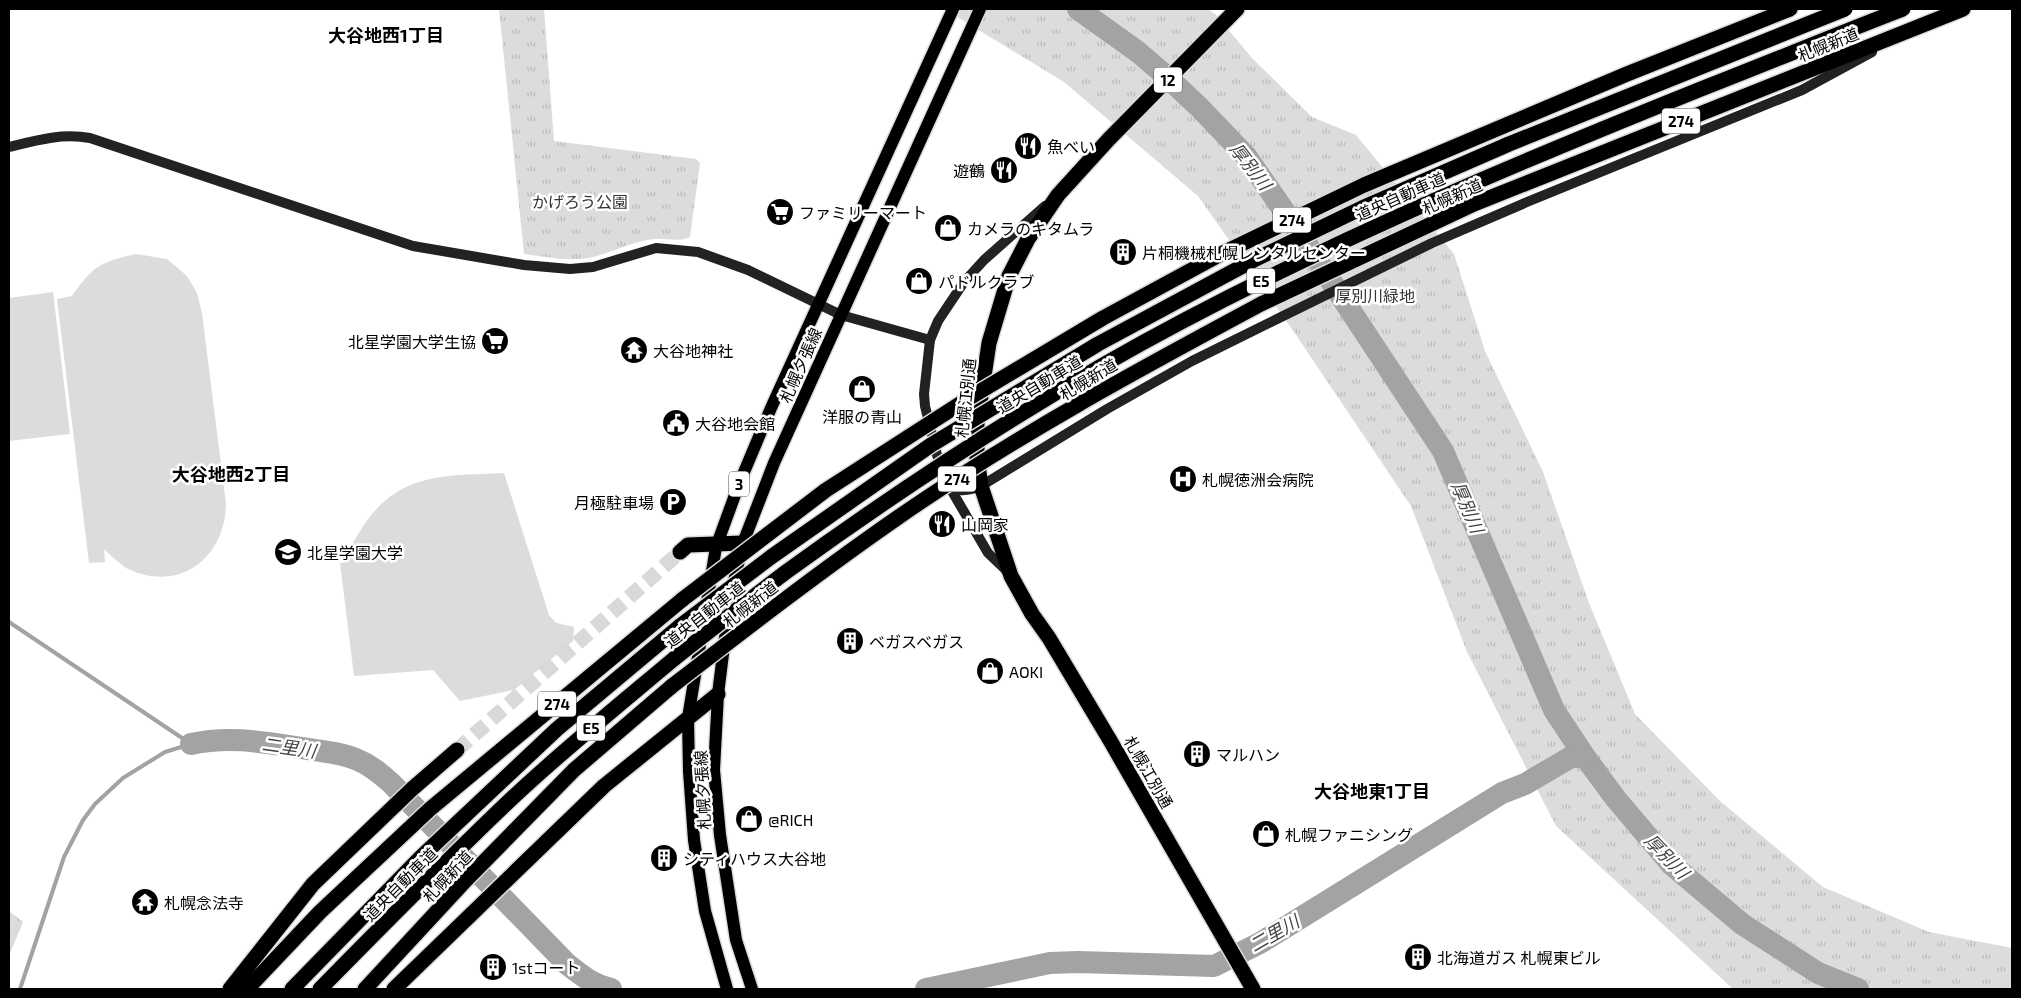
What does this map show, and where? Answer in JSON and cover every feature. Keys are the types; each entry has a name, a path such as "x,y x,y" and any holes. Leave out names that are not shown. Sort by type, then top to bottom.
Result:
{"highway":[{"name":"札幌江別通","path":"1237,9 1058,195 1028,239 1010,276 997,313 989,343 977,423 981,486 1011,576 1032,614 1054,645 1111,742 1253,989"},
{"name":"274","path":"247,989 320,912 411,825 683,599 826,490 969,398 1111,314 1221,254 1364,185 1618,78 1790,9"},
{"name":"道央自動車道","path":"292,989 379,900 557,729 680,626 771,557 931,445 1098,344 1247,264 1362,208 1500,148 1845,9"},
{"name":"道央自動車道","path":"320,989 394,913 510,800 675,658 792,568 884,503 982,439 1104,365 1272,275 1376,225 1507,169 1902,9"},
{"name":"札幌新道","path":"365,989 482,863 574,770 672,686 797,590 900,516 981,463 1141,368 1261,304 1402,237 1474,204 1963,9"},
{"path":"680,552 688,545 743,543"},
{"path":"394,989 604,786 718,694"},
{"path":"230,989 313,884 412,789 457,750"}],"main road":[{"name":"札幌夕張線","path":"750,984 736,940 720,836 714,770 718,694 730,598 743,543 774,462 980,9"},
{"name":"札幌夕張線","path":"725,986 705,911 698,866 692,816 688,718 718,544 739,484 950,14"}],"street":[{"path":"949,486 966,491 981,486 1115,404 1192,361 1432,243 1527,202 1802,90 1912,30"},
{"path":"9,146 61,135 90,138 413,246 524,265 570,269 593,266 656,248 698,252 748,270 841,315 930,340"},
{"path":"1011,576 988,553 949,486 937,456 924,394 930,340 938,321 964,282 984,260 1058,195"}],"green space":[{"name":"かげろう公園","path":"499,9 544,9 554,141 696,159 700,163 690,237 681,240 648,240 588,258 560,259 524,254"},
{"name":"厚別川緑地","path":"944,9 1208,9 1216,15 1252,58 1312,117 1356,135 1454,254 1485,351 1543,472 1589,603 1635,714 1720,801 1823,887 1929,932 2012,948 2012,989 1733,989 1556,826 1467,652 1411,506 1294,332 1198,196 1064,82"},
{"path":"136,254 167,259 187,276 197,293 202,313 226,504 224,523 218,540 208,555 196,566 182,573 165,577 147,575 128,569 104,549 105,562 89,563 57,299 72,296 92,272 105,263"},
{"path":"53,292 70,434 9,441 9,298"},
{"path":"504,473 549,615 556,623 574,627 573,641 514,690 460,701 433,670 354,676 340,563 345,562 354,541 366,522 380,505 395,493 411,485 446,476"},
{"path":"9,911 23,922 9,956"}],"waterway":[{"name":"厚別川","path":"1078,9 1138,52 1200,108 1246,156 1300,234 1443,451 1554,710 1616,799 1671,864 1742,924 1818,973 1858,989"},
{"path":"9,622 191,744"},
{"name":"二里川","path":"191,744 221,740 264,742 341,754 369,765 391,783 567,964 582,976 611,989"},
{"name":"二里川","path":"20,989 64,857 83,820 95,804 123,778 165,752 191,744"},
{"name":"二里川","path":"926,989 1050,963 1078,962 1214,966 1260,943 1502,793 1525,784 1571,757 1585,757"}],"tunnel":[{"path":"457,750 680,552"}],"place":[{"name":"魚べい","path":"1028,146"},
{"name":"遊鶴","path":"1004,170"},
{"name":"ファミリーマート","path":"780,212"},
{"name":"カメラのキタムラ","path":"948,228"},
{"name":"片桐機械札幌レンタルセンター","path":"1123,252"},
{"name":"パドルクラブ","path":"919,281"},
{"name":"北星学園大学生協","path":"495,341"},
{"name":"大谷地神社","path":"634,350"},
{"name":"洋服の青山","path":"862,389"},
{"name":"大谷地会館","path":"676,423"},
{"name":"札幌徳洲会病院","path":"1183,479"},
{"name":"月極駐車場","path":"673,502"},
{"name":"山岡家","path":"942,524"},
{"name":"北星学園大学","path":"288,552"},
{"name":"ベガスベガス","path":"850,641"},
{"name":"AOKI","path":"990,671"},
{"name":"マルハン","path":"1197,754"},
{"name":"@RICH","path":"749,819"},
{"name":"札幌ファニシング","path":"1266,834"},
{"name":"シティハウス大谷地","path":"664,858"},
{"name":"札幌念法寺","path":"145,902"},
{"name":"北海道ガス 札幌東ビル","path":"1418,957"},
{"name":"1stコート","path":"493,967"}],"district":[{"name":"大谷地西1丁目","path":"386,35"},
{"name":"大谷地西2丁目","path":"231,474"},
{"name":"大谷地東1丁目","path":"1372,791"}]}
